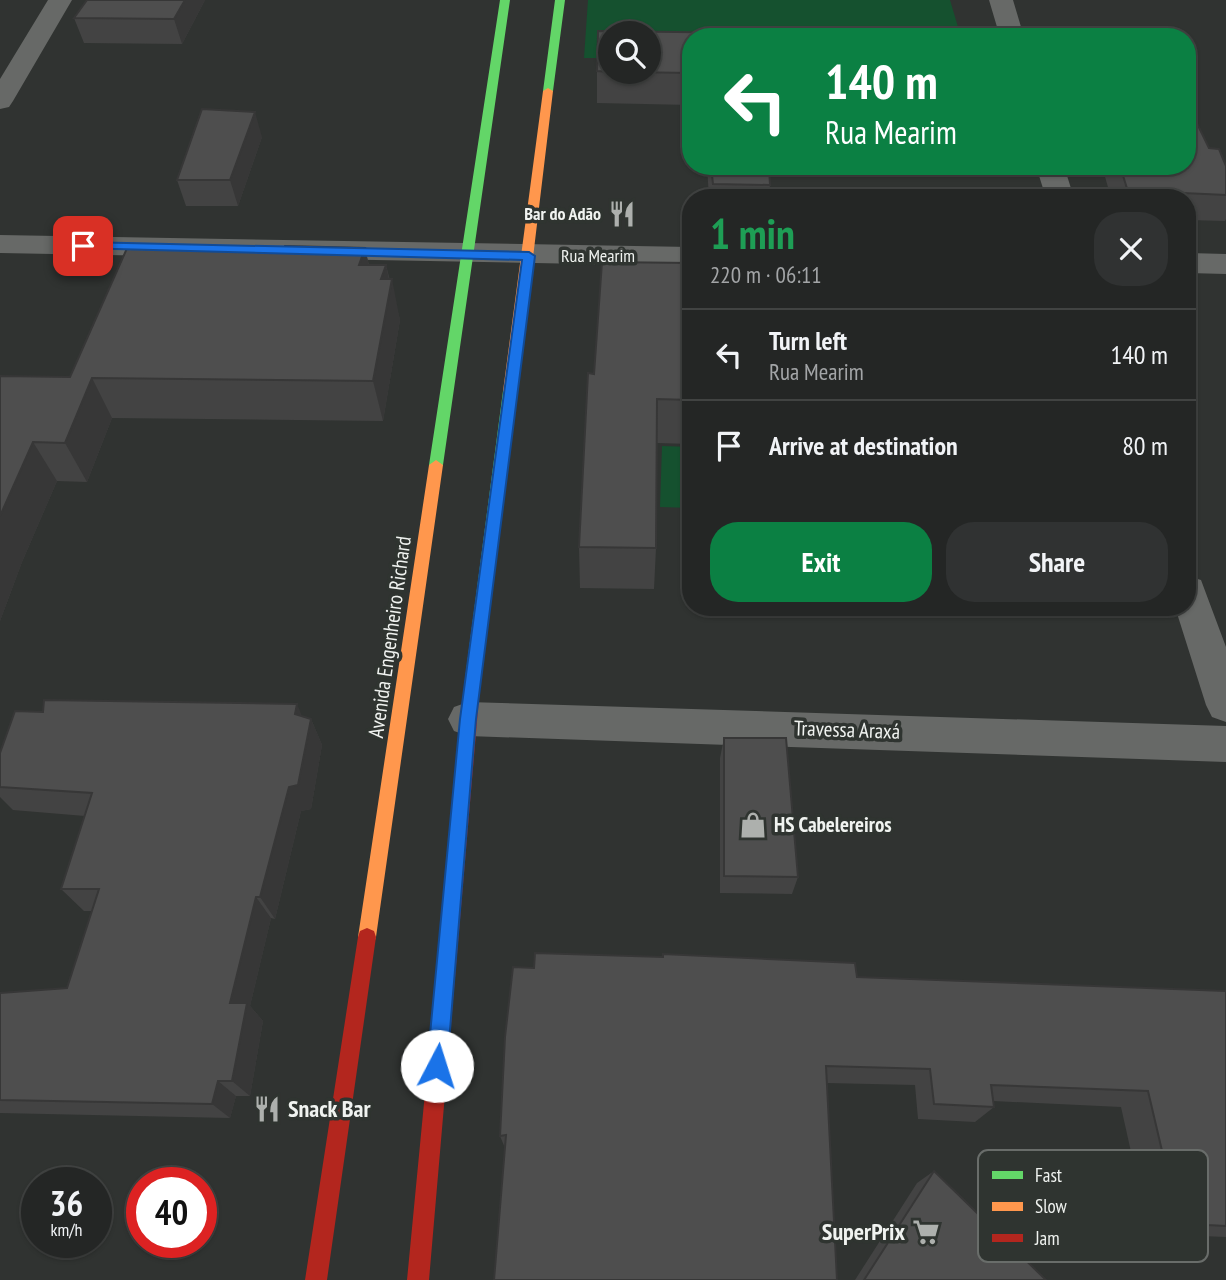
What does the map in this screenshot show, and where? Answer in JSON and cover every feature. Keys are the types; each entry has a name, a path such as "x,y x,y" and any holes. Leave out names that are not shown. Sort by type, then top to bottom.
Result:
{"street":[{"path":"0,101 60,0"},
{"name":"Avenida Engenheiro Richard","path":"316,1280 505,0"},
{"path":"418,1280 468,719 529,256 559,0"},
{"path":"1000,0 1009,28"},
{"name":"Rua Mearim","path":"0,244 682,257"},
{"path":"1196,263 1226,264"},
{"path":"1196,615 1226,705"},
{"name":"Travessa Araxá","path":"468,719 1226,744"}],"green space":[{"path":"588,0 950,0 958,28 682,28 682,37 661,36 661,21 598,21 598,58 584,58"},
{"path":"662,446 682,447 682,508 660,507"}],"building":[{"path":"87,0 185,0 174,19 74,18"},
{"path":"661,32 682,32 682,73 661,73"},
{"path":"202,109 255,112 230,180 177,180"},
{"path":"1196,121 1209,148 1219,149 1226,166 1226,195 1196,194 1196,189 1127,189 1123,175 1196,175"},
{"path":"712,175 769,175 770,185 713,184"},
{"path":"128,246 282,253 285,246 365,248 359,265 386,265 381,279 392,279 373,381 92,378 65,443 33,442 0,516 0,376 70,377"},
{"path":"602,262 682,263 682,400 657,399 656,548 579,547 588,373 594,374"},
{"path":"44,700 297,704 295,714 311,719 298,785 289,787 260,897 256,897 230,1003 247,1003 232,1081 218,1081 212,1104 0,1100 0,993 67,988 99,889 61,889 92,793 0,787 0,753 15,711 43,712"},
{"name":"HS Cabelereiros","path":"724,738 786,738 798,877 724,876"},
{"path":"535,953 663,957 663,954 855,963 857,977 1226,991 1226,1226 1208,1225 1208,1150 1162,1150 1148,1091 991,1085 994,1107 934,1104 930,1069 826,1066 837,1280 494,1280 506,1135 500,1136 505,1037 513,967 534,968"},
{"name":"SuperPrix","path":"934,1171 978,1214 978,1262 1028,1262 1046,1280 864,1280"}],"traffic: fast":[{"path":"436,465 505,0"},
{"path":"548,91 560,0"},
{"path":"472,687 510,391"}],"traffic: slow":[{"path":"510,391 548,91"},
{"path":"367,937 436,465"}],"traffic: jam":[{"path":"418,1280 472,687"},
{"path":"316,1280 367,937"}],"place":[{"name":"Bar do Adão","path":"622,214"},
{"name":"HS Cabelereiros","path":"753,825"},
{"name":"Snack Bar","path":"267,1109"},
{"name":"SuperPrix","path":"926,1232"}],"route":[{"path":"83,246 529,256 468,719 437,1066"}]}
